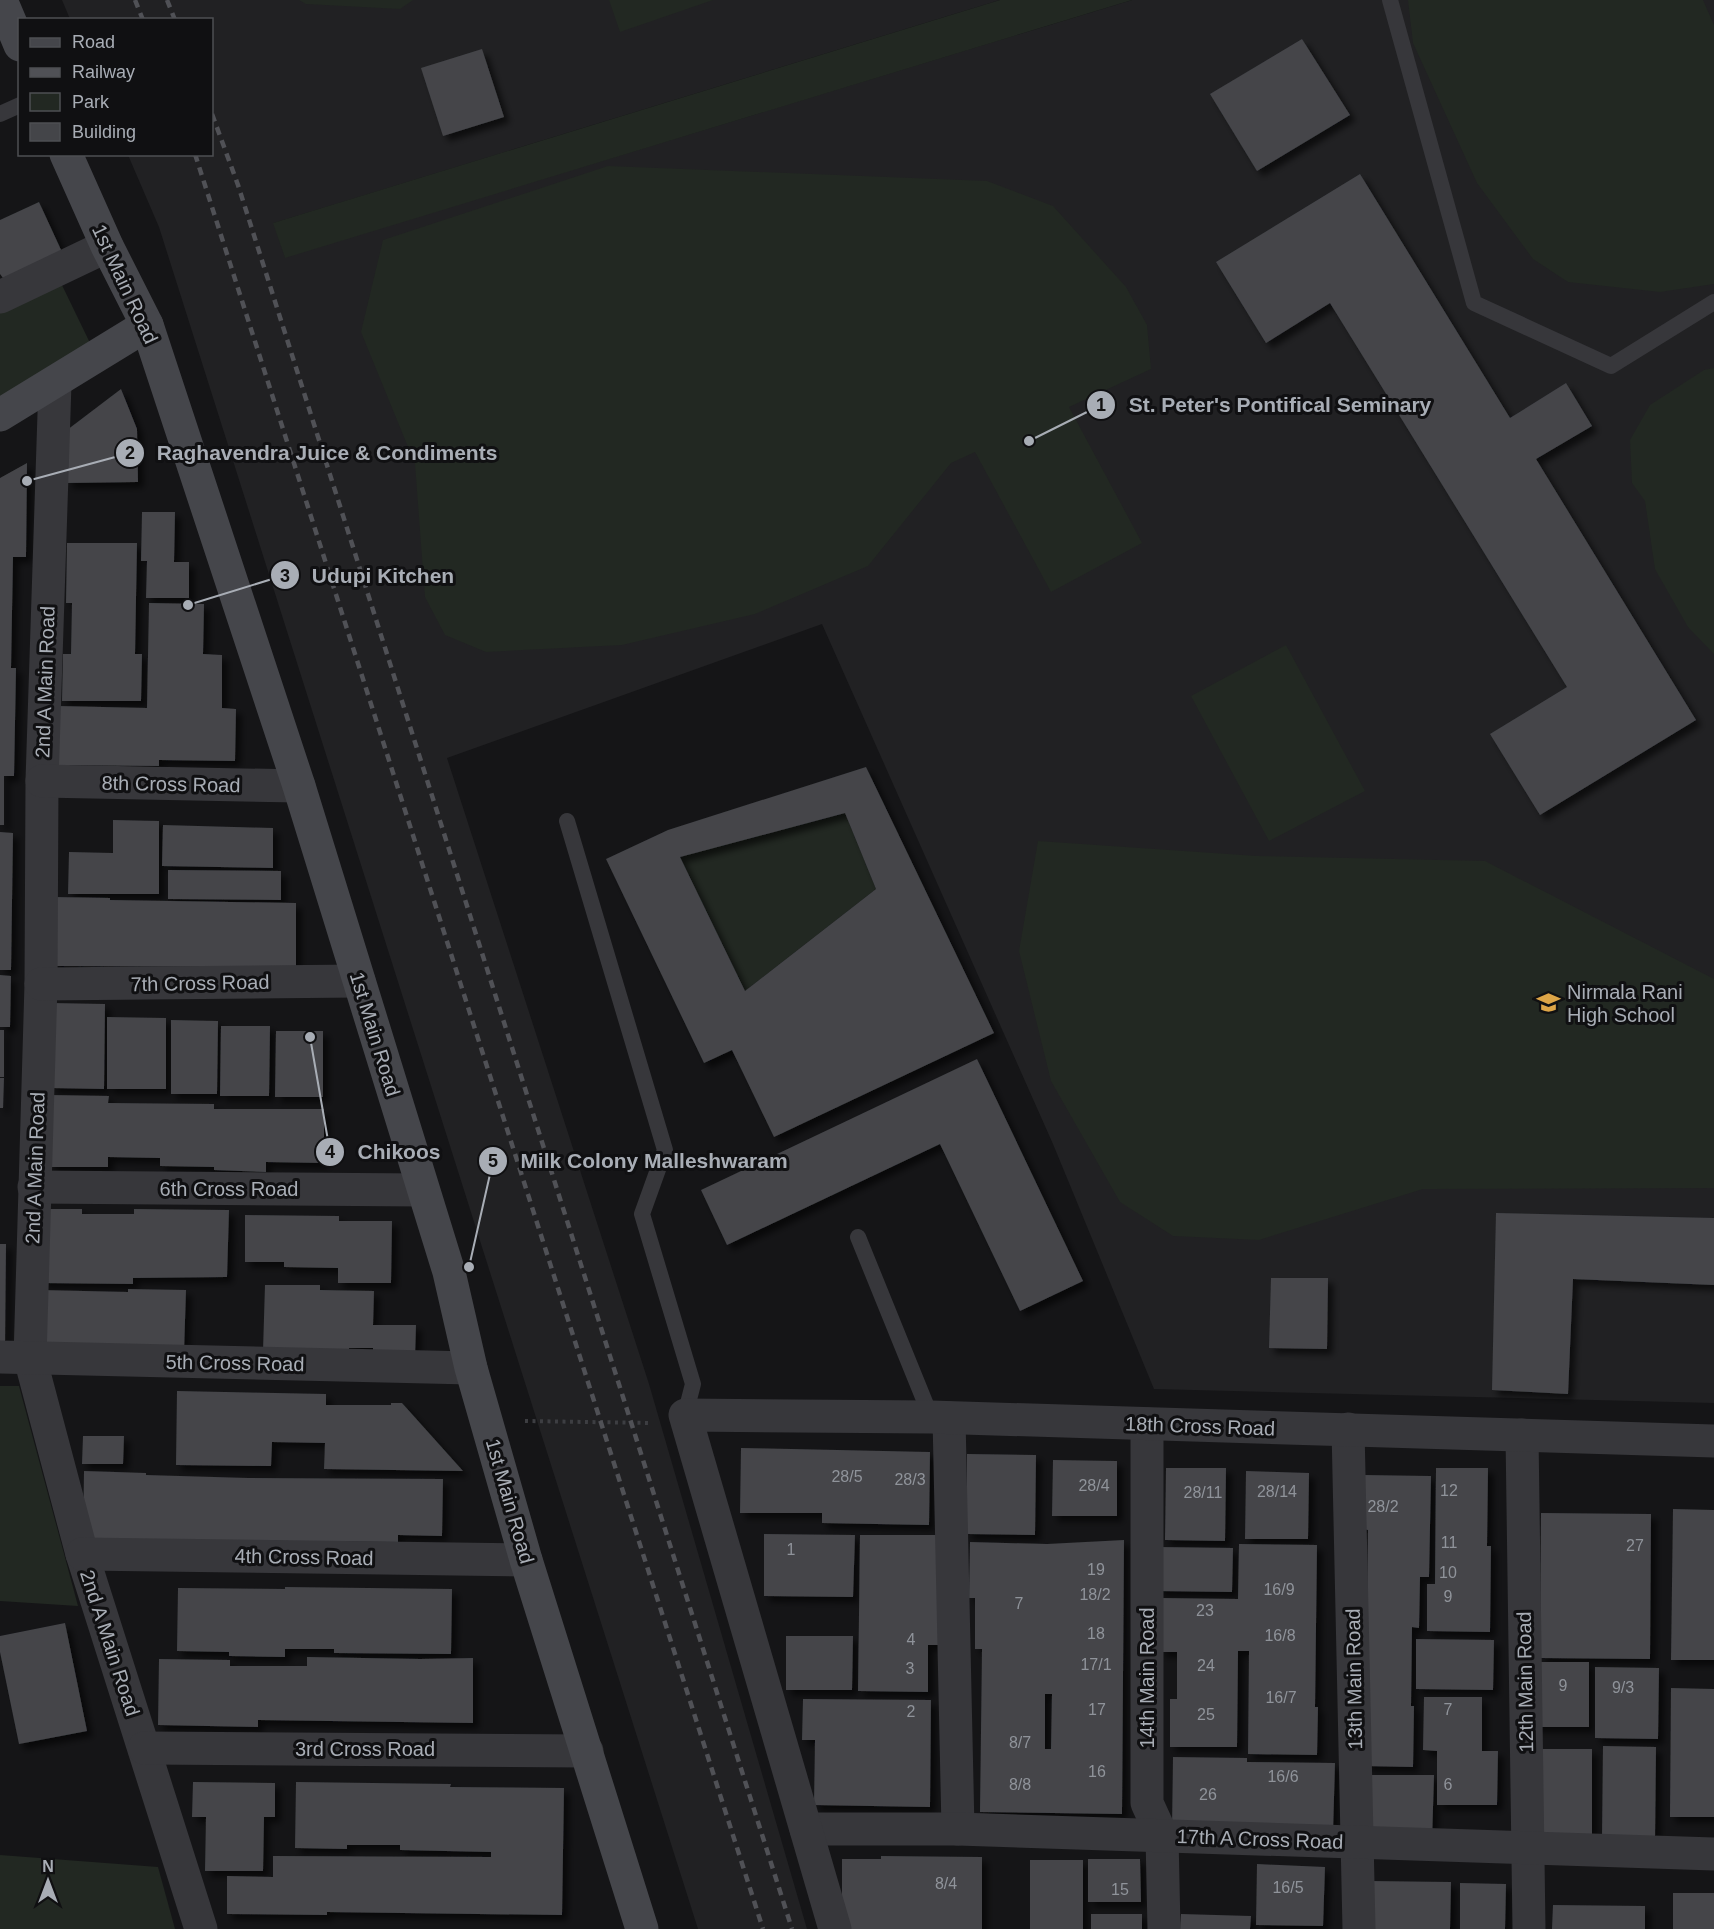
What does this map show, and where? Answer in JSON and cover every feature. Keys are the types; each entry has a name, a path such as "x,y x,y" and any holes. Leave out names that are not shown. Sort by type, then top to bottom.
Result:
{"main road":[{"path":"1,0 18,40"},
{"name":"1st Main Road","path":"67,156 107,246 147,325 299,786 449,1272 471,1368 526,1560 642,1929"},
{"path":"0,415 147,325"}],"street":[{"path":"0,297 107,246"},
{"name":"2nd A Main Road","path":"55,383 42,781 40,984 34,1187 15,1357 82,1554 201,1929"},
{"name":"8th Cross Road","path":"42,781 299,786"},
{"name":"7th Cross Road","path":"40,984 359,981"},
{"name":"6th Cross Road","path":"34,1187 423,1190"},
{"name":"5th Cross Road","path":"15,1357 471,1368"},
{"path":"940,1418 958,1829"},
{"name":"18th Cross Road","path":"687,1420 940,1418 1714,1441"},
{"path":"687,1420 835,1929"},
{"name":"14th Main Road","path":"1147,1424 1147,1803 1162,1836 1164,1929"},
{"name":"13th Main Road","path":"1348,1430 1359,1929"},
{"name":"12th Main Road","path":"1522,1434 1529,1929"},
{"name":"4th Cross Road","path":"82,1554 526,1560"},
{"name":"3rd Cross Road","path":"144,1748 587,1751"},
{"name":"17th A Cross Road","path":"806,1829 958,1829 1714,1854"}],"lane":[{"path":"1390,0 1474,303 1611,366 1714,303"},
{"path":"0,114 18,106"},
{"path":"567,821 665,1150 642,1214 693,1384 687,1420"},
{"path":"858,1237 940,1418"}],"path":[{"path":"487,1421 687,1420"}],"shaded area":[{"path":"62,0 1000,0 274,223 285,257 1132,0 1714,0 1714,1403 1154,1389 1053,1144 822,624 447,758 649,1384 807,1929 698,1929 159,227 128,156 213,156 213,18 70,18"}],"green space":[{"path":"299,0 413,0 400,9 306,4"},
{"path":"609,0 713,0 620,32"},
{"path":"1000,0 1132,0 285,258 273,223"},
{"path":"1408,0 1703,0 1714,25 1714,284 1660,292 1568,282 1533,259 1477,183 1413,43"},
{"path":"608,166 987,181 1053,206 1126,287 1147,325 1151,369 1069,407 1142,543 1051,592 975,452 951,463 868,566 755,614 622,645 486,652 445,635 425,597 415,464 361,332 383,240"},
{"path":"59,279 90,343 0,399 0,308"},
{"path":"1714,368 1714,654 1688,627 1655,569 1645,501 1632,483 1630,440 1650,405 1704,370"},
{"path":"1286,645 1365,791 1269,841 1191,696"},
{"path":"845,813 876,889 745,991 680,857"},
{"path":"1038,841 1257,856 1485,861 1714,979 1714,1188 1423,1189 1259,1240 1173,1236 1120,1202 1051,1081 1019,951"},
{"path":"0,1386 19,1386 78,1606 0,1601"},
{"path":"0,1855 158,1867 175,1929 0,1929"}],"building":[{"path":"1302,39 1350,115 1257,171 1210,94"},
{"path":"482,49 504,117 443,136 421,68"},
{"path":"1360,174 1510,418 1566,383 1592,426 1536,459 1696,720 1540,815 1490,734 1567,687 1330,303 1266,343 1216,262"},
{"path":"39,202 62,252 3,278 0,274 0,220"},
{"path":"121,389 137,429 138,482 67,483 67,430"},
{"path":"27,463 26,557 13,557 11,668 16,668 14,776 4,776 4,825 0,825 0,478"},
{"path":"142,512 175,512 174,562 189,562 189,598 146,598 147,561 141,561"},
{"path":"67,543 137,543 135,654 142,654 141,701 62,701 63,654 71,654 72,603 66,603"},
{"path":"149,603 204,604 203,654 222,655 222,708 236,709 235,761 159,760 159,766 57,765 58,706 147,708"},
{"path":"866,767 994,1033 774,1137 732,1050 704,1063 606,859 668,830","holes":["845,813 876,889 745,991 680,857"]},
{"path":"113,820 159,821 159,894 68,894 69,852 113,853"},
{"path":"163,825 273,828 273,868 162,866"},
{"path":"0,832 13,833 11,970 0,970"},
{"path":"168,870 281,871 281,900 168,899"},
{"path":"54,897 296,903 296,967 53,966"},
{"path":"0,975 11,976 10,1027 0,1027"},
{"path":"52,1003 105,1004 104,1089 51,1088"},
{"path":"107,1017 166,1018 166,1089 107,1089"},
{"path":"171,1020 218,1021 217,1094 171,1094"},
{"path":"221,1026 270,1026 269,1096 220,1096"},
{"path":"0,1030 4,1030 4,1077 0,1077"},
{"path":"276,1031 323,1031 323,1097 275,1097"},
{"path":"977,1059 1083,1281 1020,1311 940,1144 727,1245 701,1190"},
{"path":"0,1078 4,1078 3,1108 0,1108"},
{"path":"50,1095 109,1096 108,1103 214,1104 214,1109 324,1109 324,1163 266,1162 266,1172 214,1170 214,1167 160,1166 160,1158 108,1157 108,1167 49,1167"},
{"path":"42,1209 82,1209 82,1214 134,1214 134,1209 229,1210 227,1277 133,1278 133,1284 41,1283"},
{"path":"1496,1213 1714,1218 1714,1285 1573,1279 1568,1394 1492,1390"},
{"path":"245,1215 339,1216 339,1221 392,1221 391,1283 338,1283 338,1268 284,1267 284,1262 245,1262"},
{"path":"0,1244 6,1244 5,1344 0,1344"},
{"path":"1271,1278 1328,1278 1327,1349 1269,1348"},
{"path":"265,1285 320,1285 320,1290 374,1291 373,1325 416,1325 415,1356 373,1355 373,1348 349,1348 349,1352 263,1351"},
{"path":"128,1289 186,1290 184,1351 39,1347 40,1290 128,1292"},
{"path":"177,1391 326,1394 326,1405 402,1403 463,1471 324,1469 325,1443 272,1442 271,1466 176,1465"},
{"path":"83,1436 124,1436 123,1464 82,1464"},
{"path":"741,1448 930,1452 929,1525 822,1523 822,1513 740,1513"},
{"path":"967,1454 1036,1455 1035,1535 967,1534"},
{"path":"1053,1460 1117,1461 1117,1516 1052,1516"},
{"path":"1166,1468 1226,1468 1225,1541 1165,1540"},
{"path":"1436,1468 1488,1468 1487,1546 1491,1546 1490,1632 1427,1631 1427,1584 1435,1584"},
{"path":"84,1471 248,1478 443,1479 442,1536 398,1535 398,1542 83,1539"},
{"path":"1246,1471 1309,1473 1308,1539 1245,1539"},
{"path":"1364,1475 1431,1476 1429,1577 1420,1577 1419,1628 1412,1627 1413,1767 1365,1766 1368,1530 1363,1529"},
{"path":"1673,1509 1714,1510 1714,1660 1671,1660"},
{"path":"1541,1513 1651,1514 1650,1659 1540,1658"},
{"path":"764,1534 855,1535 853,1597 764,1596"},
{"path":"860,1535 941,1535 939,1645 928,1645 928,1692 858,1691"},
{"path":"1124,1540 1122,1814 980,1812 982,1649 975,1649 975,1598 969,1598 970,1542 1047,1544","holes":["1045,1694 1052,1694 1051,1749 1045,1749"]},
{"path":"1239,1544 1317,1545 1315,1707 1318,1707 1317,1755 1248,1754 1249,1651 1238,1651 1237,1747 1170,1747 1170,1699 1177,1699 1177,1652 1160,1652 1161,1598 1238,1599"},
{"path":"1158,1547 1233,1548 1232,1592 1157,1591"},
{"path":"285,1587 452,1589 451,1654 334,1653 334,1649 285,1649 285,1657 229,1656 229,1652 177,1651 178,1588 285,1589"},
{"path":"65,1623 87,1731 19,1744 0,1652 0,1636"},
{"path":"786,1636 853,1636 852,1690 786,1690"},
{"path":"1416,1639 1494,1640 1493,1690 1416,1689"},
{"path":"307,1657 473,1658 473,1723 258,1720 258,1727 158,1725 159,1659 230,1660 230,1666 307,1666"},
{"path":"1532,1662 1589,1662 1589,1727 1531,1727"},
{"path":"1595,1667 1659,1668 1658,1739 1595,1738"},
{"path":"1671,1688 1714,1689 1714,1817 1670,1817"},
{"path":"1424,1697 1482,1697 1482,1751 1498,1751 1497,1805 1437,1805 1437,1751 1423,1750"},
{"path":"803,1699 931,1700 930,1807 814,1805 815,1740 802,1740"},
{"path":"1603,1746 1656,1747 1655,1839 1602,1838"},
{"path":"1541,1749 1592,1749 1592,1838 1539,1837"},
{"path":"1173,1757 1247,1758 1247,1762 1335,1763 1333,1831 1172,1829"},
{"path":"1365,1775 1434,1775 1432,1840 1364,1839"},
{"path":"193,1782 275,1783 275,1817 264,1817 263,1871 205,1871 206,1817 192,1817"},
{"path":"296,1782 564,1788 562,1915 327,1912 327,1915 227,1914 227,1876 273,1877 273,1856 491,1857 491,1852 400,1850 400,1845 347,1845 347,1849 295,1848"},
{"path":"881,1856 982,1857 982,1929 842,1929 842,1859 881,1859"},
{"path":"1088,1859 1140,1859 1141,1902 1088,1902"},
{"path":"1030,1860 1083,1860 1083,1929 1030,1929"},
{"path":"1257,1864 1325,1867 1323,1926 1256,1925"},
{"path":"1370,1881 1451,1882 1450,1929 1369,1929"},
{"path":"1460,1883 1506,1884 1505,1929 1460,1929"},
{"path":"1673,1893 1714,1893 1714,1929 1673,1929"},
{"path":"1553,1905 1645,1906 1645,1929 1552,1929"},
{"path":"1091,1914 1142,1914 1142,1929 1091,1929"},
{"path":"1181,1914 1251,1916 1250,1929 1180,1929"}],"railway":[{"path":"135,0 142,18"},
{"path":"167,0 174,18"},
{"path":"213,117 238,185 792,1929"},
{"path":"196,156 763,1929"}],"place":[{"name":"St. Peter's Pontifical Seminary","path":"1029,441"},
{"name":"Raghavendra Juice & Condiments","path":"27,481"},
{"name":"Udupi Kitchen","path":"188,605"},
{"name":"Nirmala Rani High School","path":"1549,1003"},
{"name":"Chikoos","path":"310,1037"},
{"name":"Milk Colony Malleshwaram","path":"469,1267"}]}
